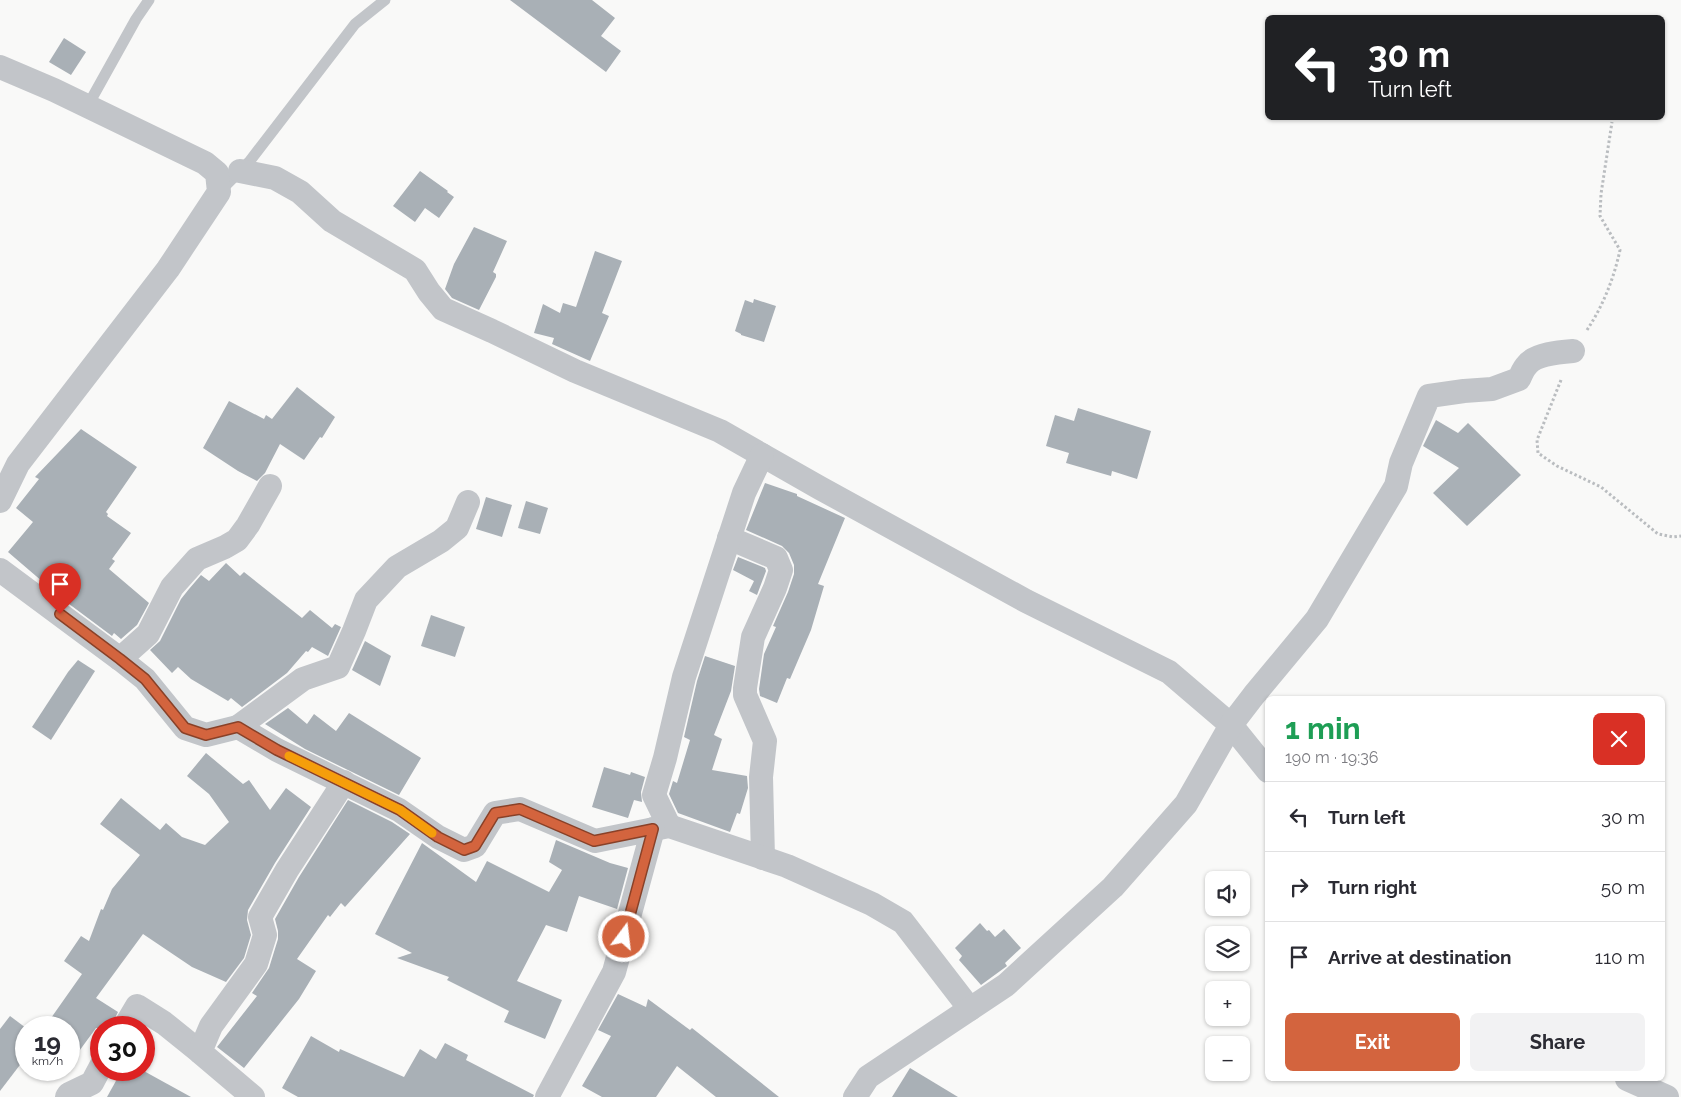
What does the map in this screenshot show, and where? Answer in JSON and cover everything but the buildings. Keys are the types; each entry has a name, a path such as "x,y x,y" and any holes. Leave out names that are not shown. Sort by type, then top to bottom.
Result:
{"street":[{"path":"0,67 54,90 205,163 217,173 219,192 168,269 18,464 0,501"},
{"path":"240,171 275,178 300,192 332,221 415,270 428,292 443,309 575,371 720,431 1026,601 1169,672 1231,726 1265,767"},
{"path":"855,1097 868,1077 1006,985 1113,887 1186,804 1231,726 1317,619 1396,486 1401,463 1429,396 1464,390 1492,390 1519,380 1527,364 1532,360 1553,353 1573,351"},
{"path":"547,1097 614,972 661,827 654,795 684,677 744,493 762,455"},
{"path":"120,659 148,634 172,587 197,559 226,547 236,540 248,525 270,486"},
{"path":"0,570 145,679 185,728 206,735 238,727 303,679 338,667 366,600 398,567 441,542 457,528 468,502"},
{"path":"729,538 776,558 781,570 753,637 745,688 745,695 765,740 761,777 763,858"},
{"path":"238,727 277,750 400,810 438,837 464,850 475,846 495,813 520,809 594,841 661,827 787,866 872,904 903,922 970,1009"},
{"path":"200,1052 211,1026 256,964 266,935 260,917 287,870 344,782"},
{"path":"131,1016 137,1006 153,1016"},
{"path":"155,1017 253,1097"},
{"path":"67,1097 69,1094 93,1081"},
{"path":"1631,1081 1667,1097"}],"lane":[{"path":"87,106 148,0"},
{"path":"219,192 249,162 355,24 385,0"}],"slow traffic":[{"path":"289,756 400,810 432,833"}],"route":[{"path":"60,614 145,679 185,728 206,735 238,727 277,750 400,810 438,837 464,850 475,846 495,813 520,809 594,841 653,829 624,937"}]}
